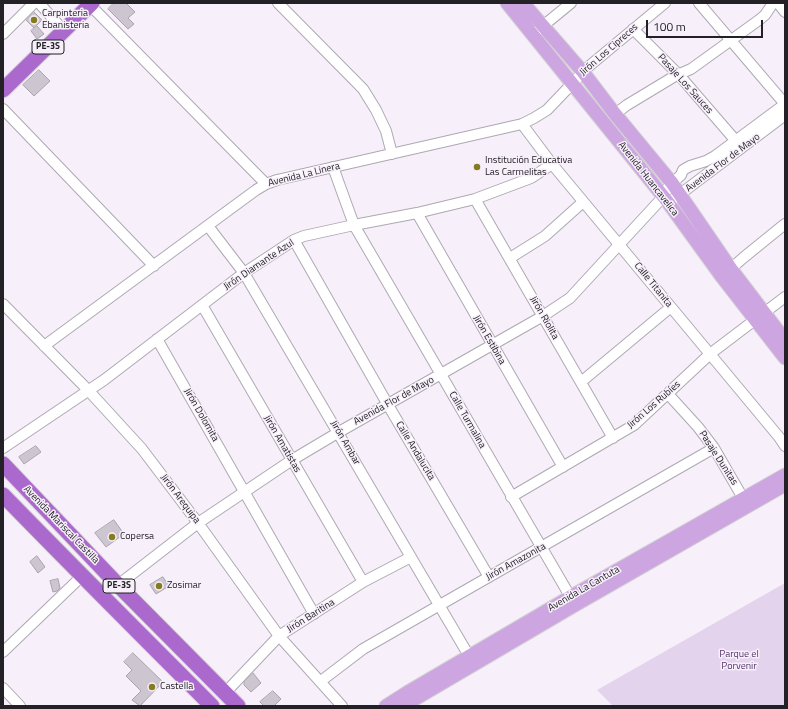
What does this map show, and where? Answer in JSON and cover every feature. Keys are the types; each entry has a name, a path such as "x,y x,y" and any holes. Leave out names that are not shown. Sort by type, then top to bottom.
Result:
{"highway":[{"name":"PE-3S","path":"3,90 91,4"},
{"name":"Avenida Mariscal Castilla","path":"3,464 238,706"},
{"name":"Avenida Mariscal Castilla","path":"3,495 82,576 102,594 207,704"}],"main road":[{"name":"Avenida Huancavelica","path":"507,3 583,72 681,195 726,273"},
{"name":"Avenida Huancavelica","path":"523,3 538,30 573,83 663,201 726,273 759,316 785,358"},
{"name":"Avenida Huancavelica","path":"759,316 785,340"},
{"name":"Avenida La Cantuta","path":"386,706 472,660 746,502 785,475"},
{"name":"Avenida La Cantuta","path":"746,502 785,485"},
{"name":"Avenida La Cantuta","path":"403,706 472,660"}],"street":[{"path":"3,34 34,3"},
{"path":"39,3 64,31"},
{"path":"278,3 363,89 376,110 386,131 392,154"},
{"path":"538,30 571,3"},
{"name":"Jirón Los Cipreces","path":"573,83 583,72 665,3"},
{"path":"698,3 785,104"},
{"path":"615,114 627,105 692,69 765,15 773,3"},
{"path":"778,3 785,12"},
{"path":"91,4 266,184"},
{"name":"Pasaje Los Sauces","path":"633,29 679,75 736,141"},
{"name":"Avenida La Linera","path":"44,346 266,184 277,180 522,124 547,110 573,83"},
{"name":"Avenida Flor de Mayo","path":"118,584 198,523 292,460 543,316 570,298 619,244 663,201 669,186 683,170 711,159 785,104"},
{"path":"3,109 154,266"},
{"name":"Avenida Flor de Mayo","path":"663,201 681,195 698,180 785,116"},
{"name":"Calle Titanita","path":"522,124 552,164 785,446"},
{"name":"Jirón Diamante Azul","path":"3,448 104,380 244,273 294,240 304,236 417,213 475,199 531,178 552,164"},
{"name":"Calle Turmalina","path":"333,167 354,225 572,601"},
{"name":"Jirón Riolita","path":"475,199 613,438"},
{"path":"510,258 545,236 584,202"},
{"name":"Jirón Estibina","path":"417,213 563,467"},
{"path":"726,273 785,224"},
{"name":"Jirón Ambar","path":"208,226 244,273 472,660"},
{"name":"Calle Andalucita","path":"294,240 388,405 489,577"},
{"name":"Jirón Los Rubíes","path":"511,497 634,425 710,354 785,297"},
{"name":"Jirón Arequipa","path":"3,304 88,390 142,449 198,523 279,636 342,706"},
{"name":"Jirón Amatistas","path":"202,306 363,582"},
{"path":"581,382 671,308"},
{"name":"Jirón Dolomita","path":"157,339 314,614"},
{"name":"Pasaje Dunitas","path":"668,394 698,427 714,448 746,502"},
{"name":"Jirón Amazonita","path":"321,682 362,650 714,448"},
{"name":"Jirón Baritina","path":"225,693 279,636 363,582 411,557"},
{"path":"3,652 82,576"},
{"path":"3,688 20,706"}],"green space":[{"name":"Parque el Porvenir","path":"785,583 785,706 613,706 597,690"}],"building":[{"path":"114,3 126,3 135,12 128,18 134,24 128,29 108,9"},
{"name":"Carpinteria Ebanisteria","path":"34,12 42,20 34,28 26,20"},
{"path":"37,26 44,34 37,39 31,31"},
{"path":"39,70 50,81 34,96 23,85"},
{"path":"36,446 41,452 24,464 19,457"},
{"path":"114,520 124,534 106,547 95,533"},
{"path":"37,556 45,567 38,573 30,562"},
{"name":"Zosimar","path":"163,577 169,586 156,594 150,585"},
{"path":"58,579 60,588 53,592 50,581"},
{"path":"133,653 163,682 140,706 132,700 141,691 126,676 132,670 124,662"},
{"path":"253,673 261,683 251,692 244,685 244,682"},
{"path":"273,691 281,699 274,706 264,706 260,702"}],"place":[{"name":"Carpinteria Ebanisteria","path":"34,20"},
{"name":"Institución Educativa Las Carmelitas","path":"477,167"},
{"name":"Copersa","path":"112,537"},
{"name":"Zosimar","path":"159,586"},
{"name":"Castella","path":"152,687"}]}
